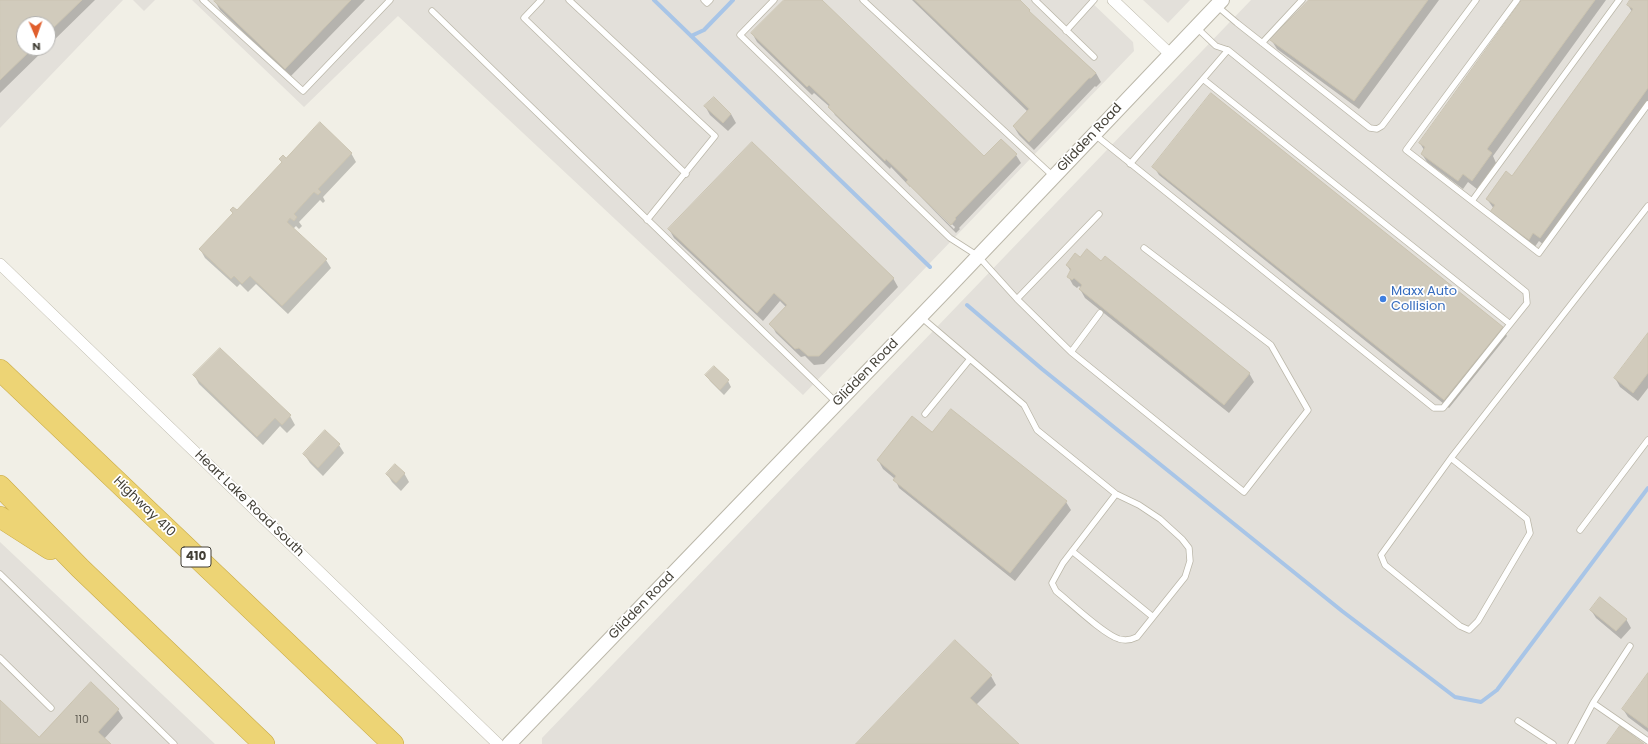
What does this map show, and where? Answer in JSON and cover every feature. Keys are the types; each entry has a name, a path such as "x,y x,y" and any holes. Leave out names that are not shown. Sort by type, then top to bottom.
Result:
{"highway":[{"name":"Highway 410","path":"0,370 393,744"},
{"path":"0,486 80,568 264,744"},
{"path":"0,517 80,568"}],"street":[{"path":"1113,0 1170,54"},
{"name":"Glidden Road","path":"509,744 1220,3"},
{"name":"Heart Lake Road South","path":"0,264 498,744"}],"lane":[{"path":"203,0 303,91 390,0"},
{"path":"541,0 524,18 686,174"},
{"path":"569,0 715,136 686,174 647,220"},
{"path":"704,0 707,3 710,0"},
{"path":"774,0 740,36 950,238 978,256 1017,299 1071,352 1244,492 1308,410 1271,346 1144,248"},
{"path":"863,0 1054,177"},
{"path":"1034,0 1094,57"},
{"path":"1066,31 1094,0"},
{"path":"1262,43 1302,0"},
{"path":"1220,3 1262,43 1370,128 1377,129 1382,126 1476,0"},
{"path":"1517,0 1406,150 1539,253 1648,104"},
{"path":"1472,201 1619,0"},
{"path":"432,11 837,403"},
{"path":"1094,134 1434,408 1443,408 1527,304 1526,292 1228,50 1216,46 1196,27"},
{"path":"1130,164 1228,50"},
{"path":"1203,79 1510,324"},
{"path":"1451,458 1527,520 1530,533 1478,621 1469,630 1460,626 1385,564 1381,555 1451,458 1648,206"},
{"path":"1017,299 1099,214"},
{"path":"1071,352 1100,313"},
{"path":"920,316 1024,405 1037,430 1116,494 1139,505 1160,519 1182,538 1189,548 1190,561 1185,577 1137,637 1129,640 1119,639 1107,633 1056,591 1052,583 1072,551 1116,494"},
{"path":"925,414 970,359"},
{"path":"1580,530 1648,440"},
{"path":"1072,551 1153,618"},
{"path":"0,574 174,744"},
{"path":"1570,744 1593,703 1630,646"},
{"path":"0,658 51,708"},
{"path":"1593,703 1648,741"},
{"path":"1518,721 1553,744"}],"shaded area":[{"path":"0,0 123,0 0,128"},
{"path":"133,0 155,0 144,11"},
{"path":"192,0 1089,0 1133,42 1134,51 803,395 398,16 304,107"},
{"path":"1143,0 1190,0 1168,23"},
{"path":"1251,0 1648,0 1648,744 542,744 542,738"},
{"path":"0,542 215,744 0,744"}],"building":[{"path":"0,0 82,0 56,25 56,16 16,16 16,56 25,56 0,80"},
{"path":"351,0 285,69 214,1"},
{"path":"784,0 822,0 984,156 1001,139 1017,154 955,218 956,219 951,225 906,182 908,180 886,159 885,161 828,107 830,105 809,85 807,87 751,33"},
{"path":"915,0 1020,0 1030,10 1029,11 1096,73 1089,78 1029,142 1013,126 1029,109"},
{"path":"1309,0 1428,0 1354,101 1270,40"},
{"path":"1522,0 1595,0 1487,149 1492,153 1472,181 1463,174 1458,181 1421,154 1425,147 1419,143"},
{"path":"1630,0 1648,0 1648,88 1540,238 1533,233 1529,240 1490,212 1495,205 1486,199 1506,171 1512,176 1633,9 1627,5"},
{"path":"1211,93 1503,327 1444,400 1152,167"},
{"path":"714,97 731,114 723,123 704,106"},
{"path":"320,122 352,153 318,189 321,192 318,195 314,192 294,214 297,217 294,221 290,218 287,222 327,259 282,306 250,276 242,284 234,276 231,279 199,249 233,213 230,210 233,207 237,210 282,162 279,159 283,155 286,158"},
{"path":"752,142 894,278 819,356 808,356 799,348 795,349 769,324 787,305 774,293 757,313 668,229"},
{"path":"1087,249 1101,261 1105,256 1250,373 1224,405 1079,289 1082,285 1074,278 1072,280 1067,277 1071,269 1066,265 1075,253 1080,257"},
{"path":"1648,333 1648,373 1633,393 1614,378"},
{"path":"220,348 291,415 282,425 275,418 257,437 193,375"},
{"path":"714,366 729,380 720,390 705,375"},
{"path":"951,409 1067,501 1010,573 893,480 896,476 877,460 912,416 932,432"},
{"path":"325,430 340,444 318,468 303,454"},
{"path":"395,464 405,473 396,483 386,474"},
{"path":"1600,597 1627,619 1616,631 1590,610"},
{"path":"955,640 992,675 970,698 1019,744 856,744"},
{"path":"1648,673 1648,728 1622,709"},
{"path":"91,682 119,709 98,732 111,744 0,744 0,700 39,737"},
{"path":"1620,726 1644,744 1607,744"}],"waterway":[{"path":"654,0 930,267"},
{"path":"691,36 704,30 733,0"},
{"path":"967,305 1042,369 1342,611 1455,697 1481,702 1497,690 1648,488"}],"place":[{"name":"Maxx Auto Collision","path":"1383,299"}]}
